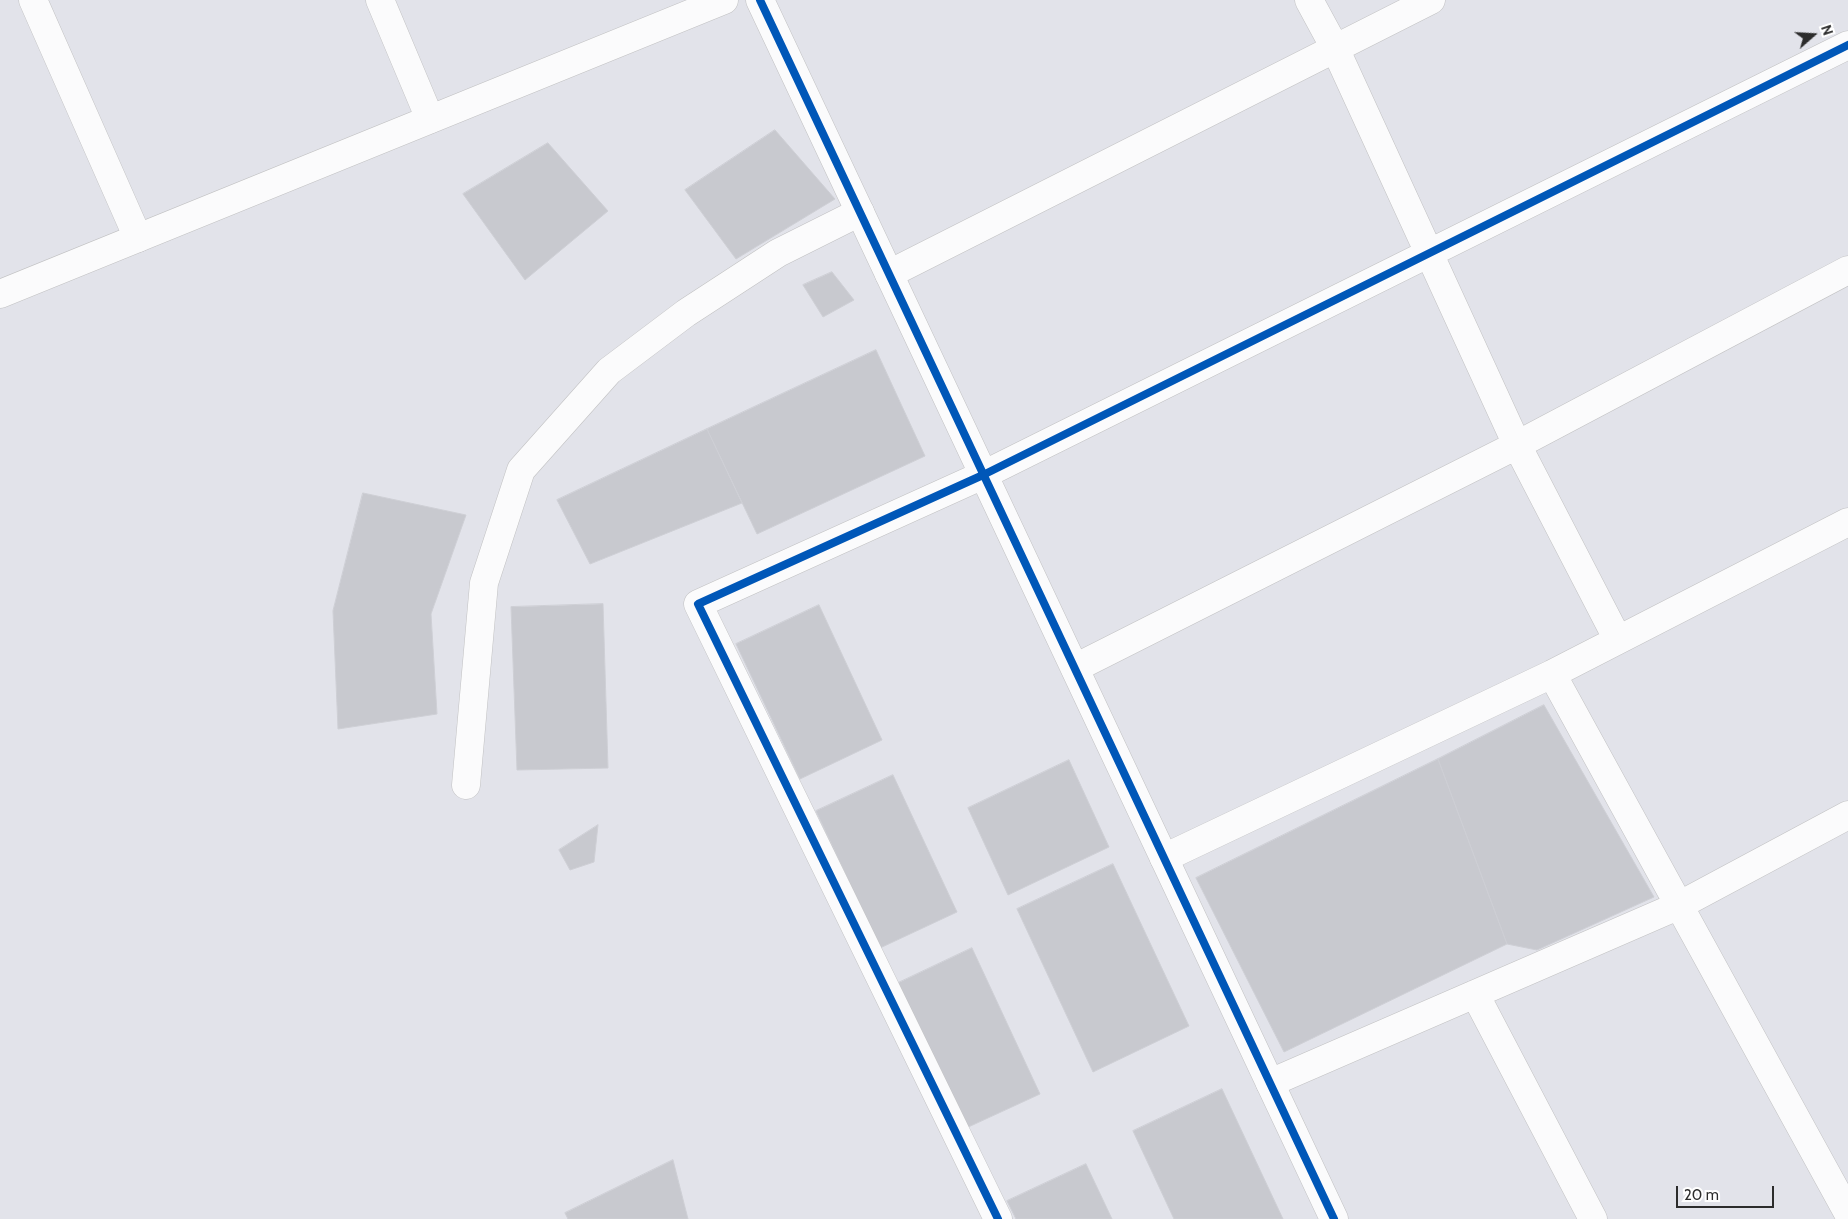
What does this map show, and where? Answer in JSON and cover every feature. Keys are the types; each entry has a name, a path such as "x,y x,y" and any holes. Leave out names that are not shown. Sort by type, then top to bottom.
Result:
{"street":[{"path":"33,0 138,238"},
{"path":"380,0 430,119"},
{"path":"0,294 724,0"},
{"path":"760,0 1334,1219"},
{"path":"1308,0 1335,48 1518,445 1618,640"},
{"path":"889,274 1431,0"},
{"path":"998,1219 698,604 984,475 1848,45"},
{"path":"466,785 484,583 521,470 609,371 686,313 778,253 860,212"},
{"path":"1075,668 1518,445 1848,270"},
{"path":"1164,858 1552,674 1848,522"},
{"path":"1552,674 1848,1213"},
{"path":"1270,1083 1680,905 1848,815"},
{"path":"1475,994 1594,1219"}],"building":[{"path":"775,130 835,199 736,259 685,190"},
{"path":"548,143 608,211 525,280 463,194"},
{"path":"832,272 854,300 823,317 803,285"},
{"path":"876,350 925,456 757,534 707,429"},
{"path":"707,429 742,503 590,564 557,500"},
{"path":"363,493 466,515 431,614 437,714 338,729 333,611"},
{"path":"603,604 608,768 517,770 511,607"},
{"path":"819,605 882,740 800,779 736,644"},
{"path":"1544,705 1654,897 1537,950 1507,944 1438,759"},
{"path":"1438,759 1507,944 1284,1052 1196,878"},
{"path":"1069,760 1109,847 1008,895 968,808"},
{"path":"893,775 957,912 880,948 816,811"},
{"path":"598,825 594,862 570,870 559,850"},
{"path":"1113,864 1189,1026 1093,1072 1017,909"},
{"path":"972,948 1040,1094 964,1129 896,984"},
{"path":"1222,1089 1283,1219 1174,1219 1133,1131"},
{"path":"673,1160 688,1219 568,1219 565,1213"},
{"path":"1086,1164 1112,1219 1016,1219 1007,1201"}],"cycle path":[{"path":"760,0 1334,1219"},
{"path":"998,1219 698,604 983,475 1848,45"}]}
